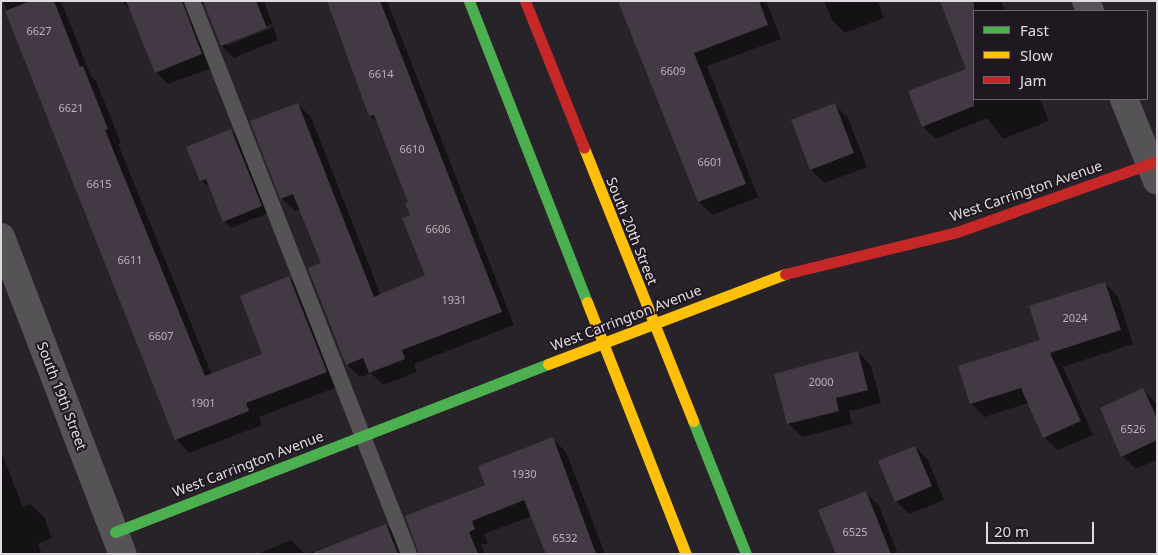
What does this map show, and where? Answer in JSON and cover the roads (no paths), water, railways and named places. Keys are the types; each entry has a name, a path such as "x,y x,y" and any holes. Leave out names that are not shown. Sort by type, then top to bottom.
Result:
{"street":[{"path":"469,1 686,554"},
{"name":"South 20th Street","path":"525,1 652,324 746,554"},
{"path":"1124,100 1154,168"},
{"name":"West Carrington Avenue","path":"119,543 362,436 603,344 753,284 818,264 957,232 1154,168"},
{"name":"South 19th Street","path":"1,237 119,543"}],"lane":[{"path":"192,1 409,554"}]}
